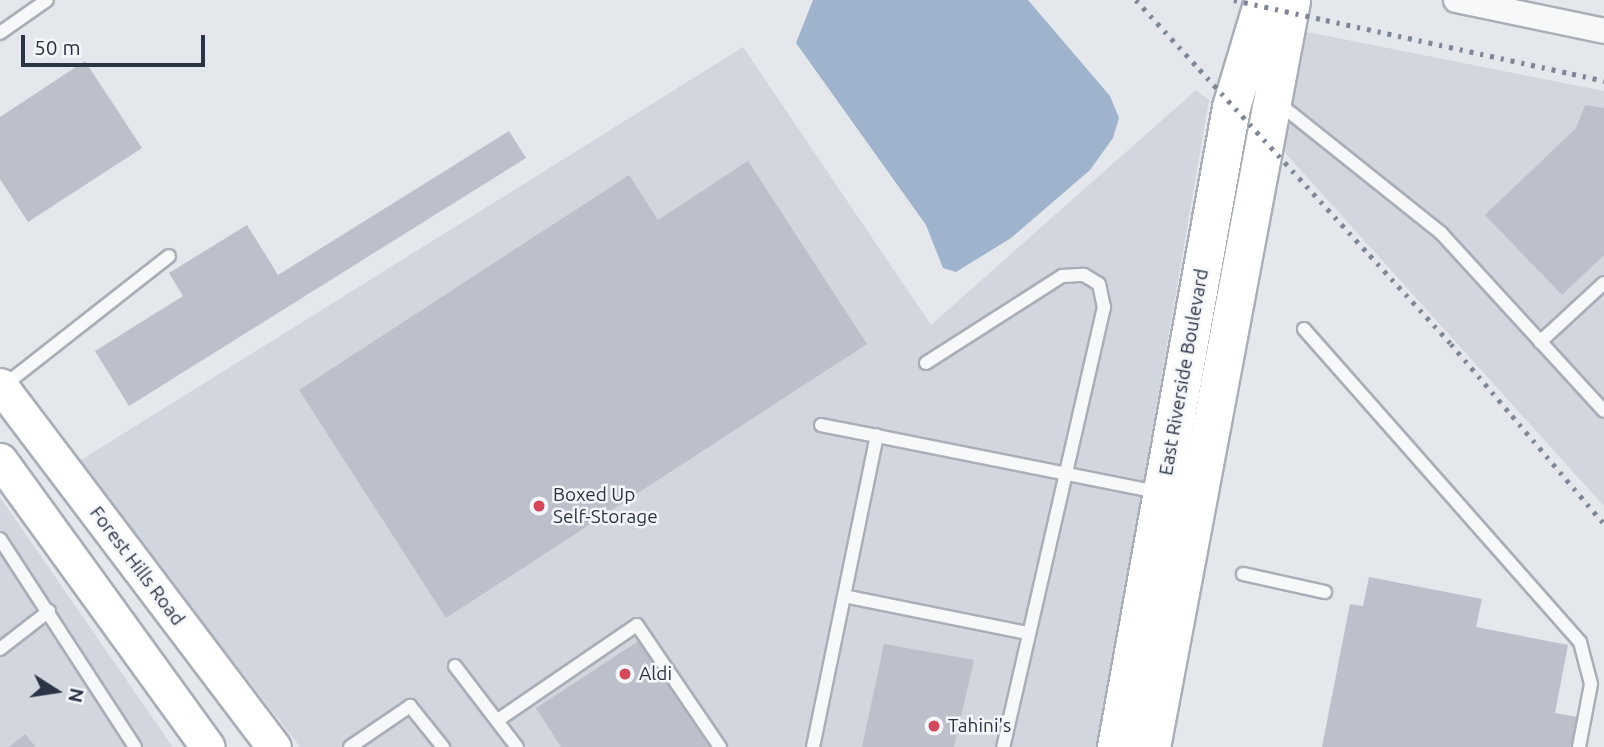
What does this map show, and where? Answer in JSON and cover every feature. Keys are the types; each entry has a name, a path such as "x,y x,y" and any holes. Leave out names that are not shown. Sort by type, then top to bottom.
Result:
{"main road":[{"name":"East Riverside Boulevard","path":"1116,747 1231,107 1262,0"},
{"name":"East Riverside Boulevard","path":"1151,747 1271,98 1293,17 1291,0"}],"street":[{"path":"1456,0 1604,31"},
{"name":"Forest Hills Road","path":"1,386 274,747"},
{"path":"0,460 208,747"}],"lane":[{"path":"0,33 47,0"},
{"path":"1271,98 1432,224 1604,411"},
{"path":"1,386 169,256"},
{"path":"926,363 1062,276 1084,275 1099,284 1104,307 1063,473 1003,747"},
{"path":"1540,342 1604,283"},
{"path":"1304,329 1580,642 1591,684 1579,747"},
{"path":"821,425 1161,493"},
{"path":"813,747 877,436"},
{"path":"0,539 135,747"},
{"path":"1243,574 1325,593"},
{"path":"844,596 1028,633"},
{"path":"0,649 49,611"},
{"path":"498,720 636,625 720,747"},
{"path":"455,666 517,747"},
{"path":"350,747 410,706 443,747"}],"shaded area":[{"path":"1302,31 1604,91 1604,506 1278,145"},
{"path":"743,47 931,325 1196,90 1209,100 1098,747 300,747 78,462"},
{"path":"0,497 172,746 172,747 0,747"}],"water":[{"path":"813,0 1028,0 1110,96 1119,118 1113,138 1090,170 1011,238 956,272 943,268 926,225 796,43"}],"building":[{"path":"85,61 142,148 28,222 0,179 0,117"},
{"path":"1585,105 1604,108 1604,255 1562,295 1485,215 1576,128"},
{"path":"509,131 526,158 129,406 95,351 183,296 169,273 247,225 278,275"},
{"path":"748,161 867,344 446,618 299,390 629,175 658,220"},
{"path":"1369,577 1482,599 1476,627 1568,645 1555,713 1584,718 1578,747 1322,747 1350,604 1363,606"},
{"name":"Aldi","path":"640,640 709,747 561,747 536,708"},
{"path":"884,644 974,660 954,747 862,747"},
{"path":"25,734 36,747 9,747"}],"railway":[{"path":"1136,0 1451,344 1604,524"},
{"path":"1234,0 1604,81"}],"place":[{"name":"Boxed Up Self-Storage","path":"539,506"},
{"name":"Aldi","path":"625,674"},
{"name":"Tahini's","path":"934,726"}]}
